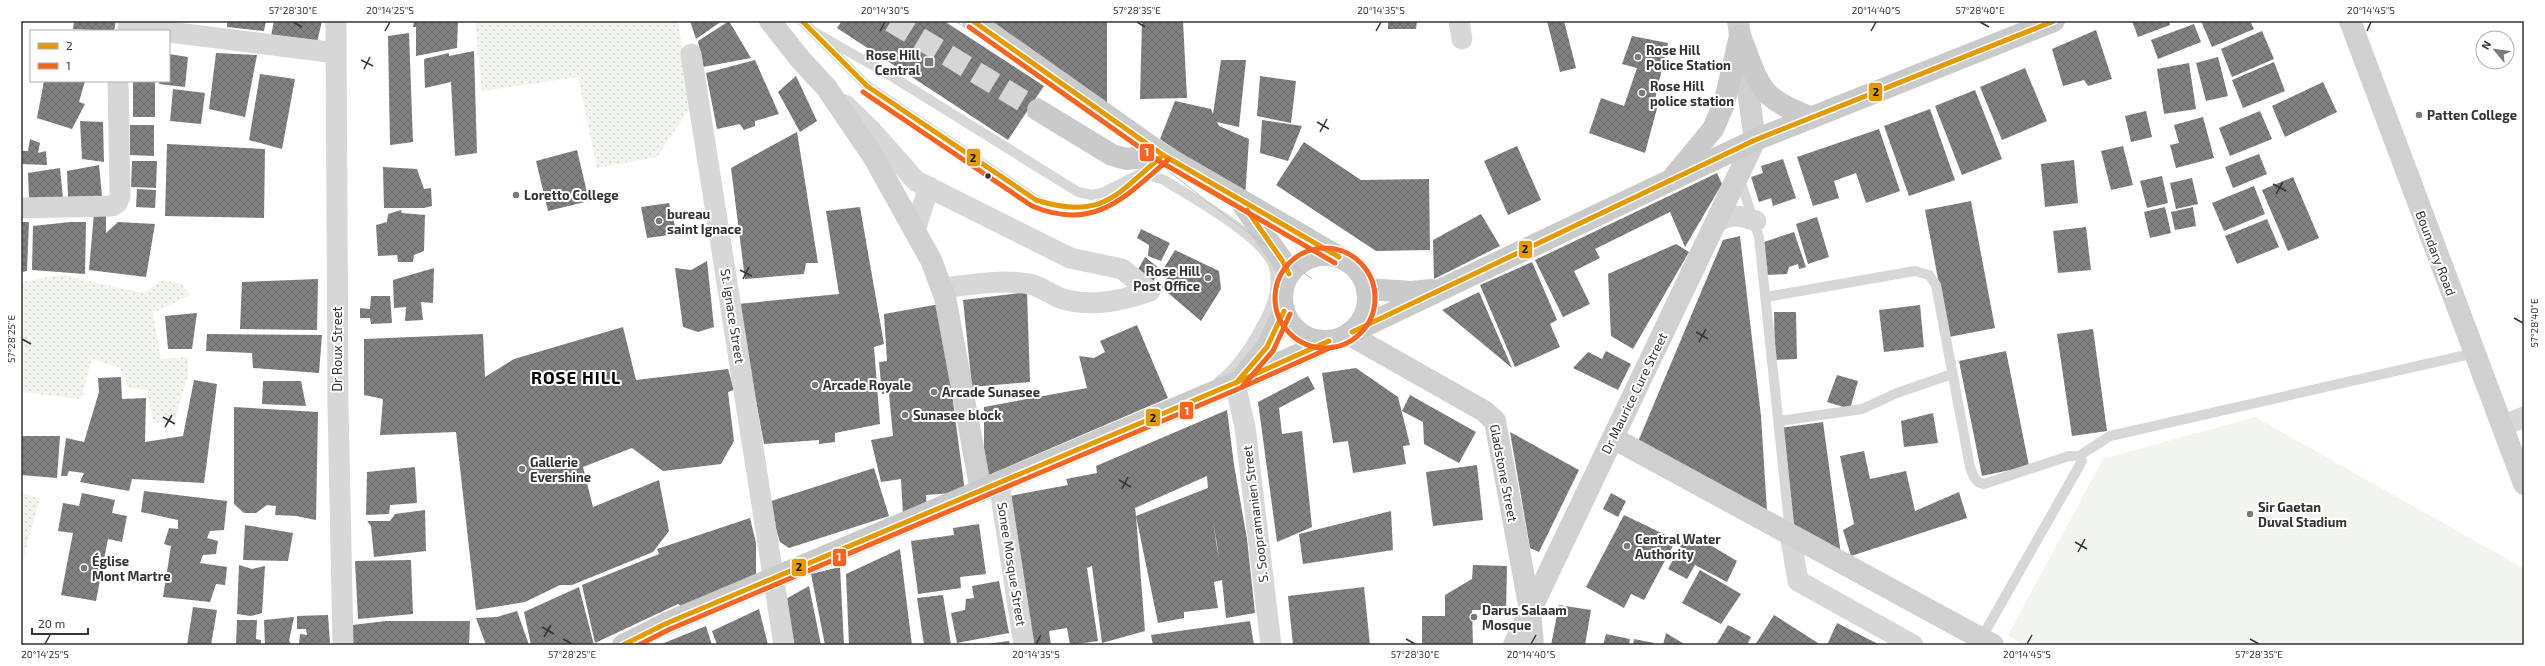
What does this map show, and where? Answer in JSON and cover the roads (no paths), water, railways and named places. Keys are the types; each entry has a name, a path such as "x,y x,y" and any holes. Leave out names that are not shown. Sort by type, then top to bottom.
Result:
{"main road":[{"path":"973,21 1163,155 1350,263 1362,274 1367,289 1366,310 1362,320 1343,336 1315,340 1301,334 1291,324 1284,311 1282,297 1289,274 1302,262 1315,256 1327,255 1339,257"},
{"path":"623,645 666,624 1343,336 1445,289 1671,179 1755,140 2054,21"},
{"path":"1739,29 1756,74 1766,93 1779,103 1811,118"},
{"path":"1671,179 1713,129 1724,104 1739,29"},
{"path":"1038,110 1112,155 1126,159 1163,155"},
{"path":"1238,197 1282,260 1289,274"},
{"path":"1367,289 1410,292 1445,289"},
{"path":"1237,382 1267,347 1284,311"}],"street":[{"name":"Dr Roux Street","path":"336,21 338,404 344,645"},
{"path":"770,21 800,59 870,130 916,181 1070,258 1122,269 1150,291 1128,298 1096,304 1061,298 1031,284 998,282 941,288"},
{"name":"Boundary Road","path":"2350,21 2426,227 2524,484"},
{"path":"128,26 157,30"},
{"path":"1739,29 1755,140"},
{"path":"170,32 336,53"},
{"name":"St. Ignace Street","path":"691,54 784,645"},
{"path":"21,208 112,206 117,203 120,196 118,82"},
{"path":"826,87 873,156 931,260 941,288 990,487"},
{"name":"Dr Maurice Cure Street","path":"1514,645 1739,177 1755,140"},
{"path":"915,230 929,188"},
{"path":"1716,223 1725,217 1734,215 1756,221"},
{"name":"Gladstone Street","path":"1343,336 1484,412 1496,421 1530,610 1533,645"},
{"name":"S. Soopramanien Street","path":"1237,382 1245,427 1271,645"},
{"path":"2502,426 2524,417"},
{"path":"1613,438 1987,642"},
{"name":"Sonee Mosque Street","path":"990,487 1024,645"},
{"path":"1790,534 1798,581 1913,645"}],"lane":[{"path":"802,21 867,86 1036,200 1057,209 1079,210 1100,206 1114,198 1163,155"},
{"path":"814,32 888,74 1078,192 1092,195 1104,192 1142,173 1164,180 1245,233 1264,248 1274,267 1276,289 1269,311 1255,339 1228,374 1194,400"},
{"path":"1739,177 1756,221 1766,297 1790,534"},
{"path":"1766,297 1915,271 1923,272 1932,278 1936,285 1970,467 1978,482 1984,484 2069,456 2079,456 2110,436 2475,353"},
{"path":"1779,421 1862,409 1897,394 1952,374"},
{"path":"1987,642 2082,461 2079,456"}],"tunnel":[{"path":"891,21 1038,110"}],"tram line":[{"path":"955,21 1116,130 1226,216 1312,279"}],"place":[{"name":"Rose Hill Police Station","path":"1638,57"},
{"name":"Rose Hill Central","path":"929,62"},
{"name":"Rose Hill police station","path":"1642,93"},
{"name":"Patten College","path":"2419,115"},
{"name":"Loretto College","path":"516,195"},
{"name":"bureau saint Ignace","path":"659,221"},
{"name":"Rose Hill Post Office","path":"1208,278"},
{"name":"Arcade Royale","path":"815,385"},
{"name":"Arcade Sunasee","path":"934,392"},
{"name":"Sunasee block","path":"905,415"},
{"name":"Gallerie Evershine","path":"522,469"},
{"name":"Sir Gaetan Duval Stadium","path":"2250,514"},
{"name":"Central Water Authority","path":"1627,546"},
{"name":"Église Mont Martre","path":"84,568"},
{"name":"Darus Salaam Mosque","path":"1474,617"}],"district":[{"name":"ROSE HILL","path":"576,378"}]}
